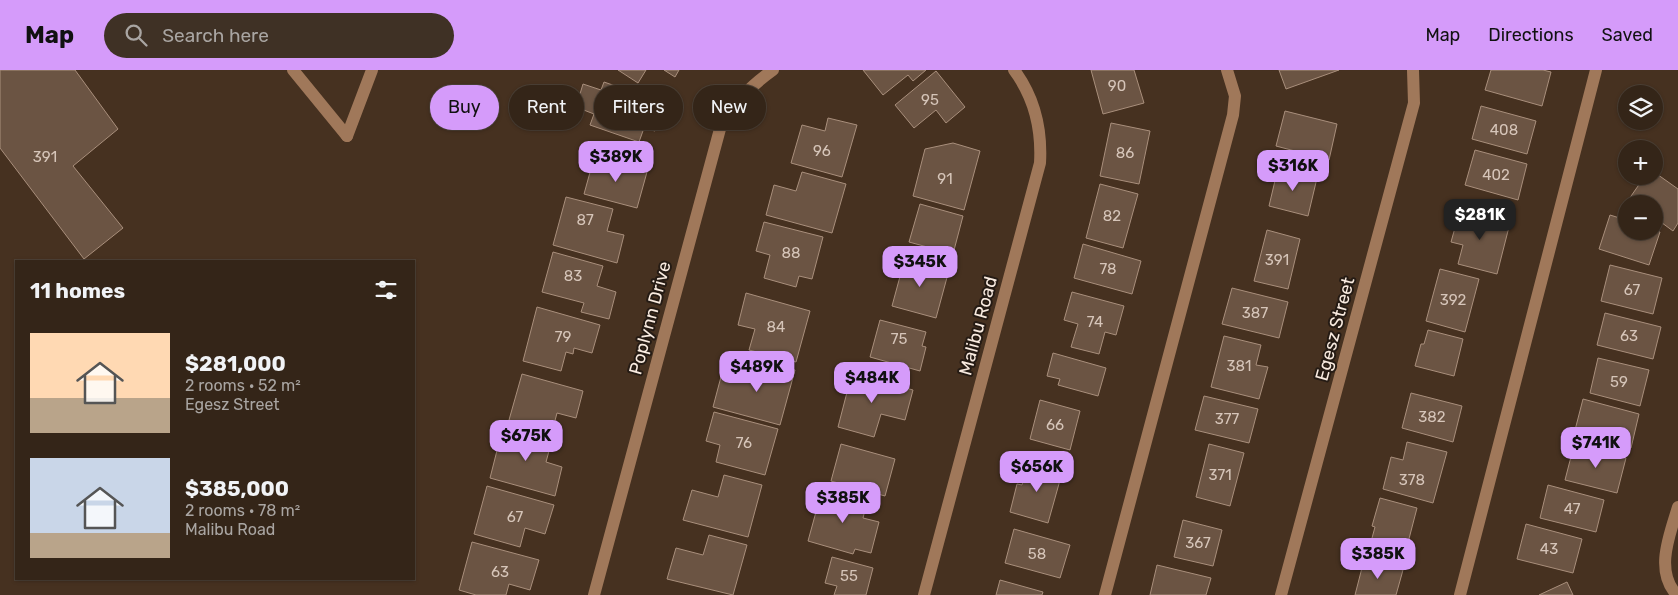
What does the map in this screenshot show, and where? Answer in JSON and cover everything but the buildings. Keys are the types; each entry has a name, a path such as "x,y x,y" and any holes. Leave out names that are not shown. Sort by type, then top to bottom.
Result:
{"street":[{"path":"293,70 347,136 372,70"},
{"name":"Poplynn Drive","path":"594,595 720,128 733,105 750,87 773,70"},
{"name":"Malibu Road","path":"924,595 1040,164 1041,141 1037,112 1024,83 1014,70"},
{"path":"1104,595 1233,115 1235,96 1227,70"},
{"name":"Egesz Street","path":"1282,595 1414,103 1413,70"},
{"path":"1460,595 1596,70"},
{"path":"1677,595 1669,582 1665,568 1666,552 1678,507"}]}
